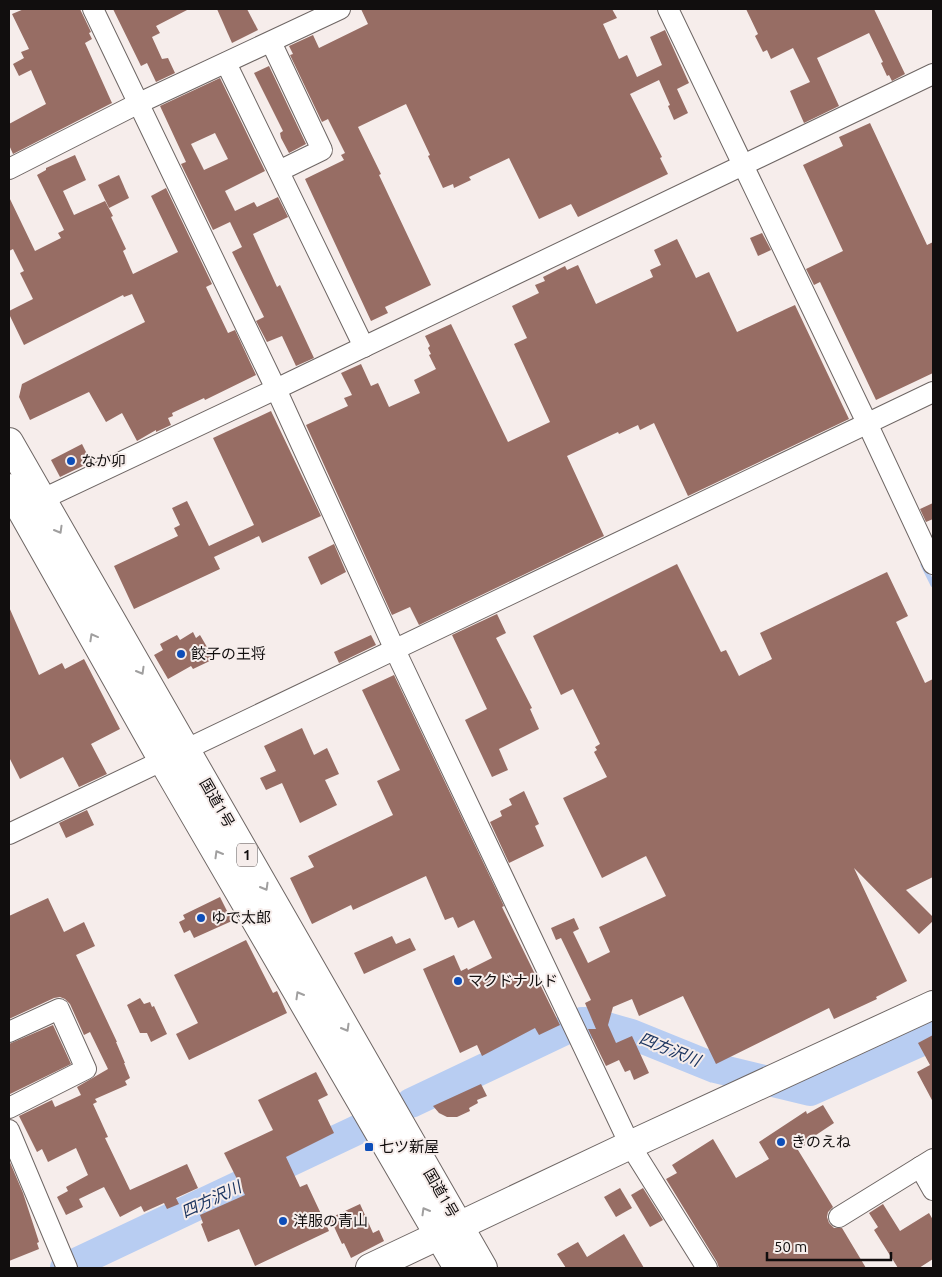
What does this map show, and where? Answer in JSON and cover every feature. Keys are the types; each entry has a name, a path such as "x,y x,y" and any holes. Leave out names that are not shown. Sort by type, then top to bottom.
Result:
{"main road":[{"name":"国道1号","path":"9,442 20,503 174,754 449,1230 483,1268"},
{"path":"370,1268 933,1005"},
{"name":"国道1号","path":"449,1230 458,1268"}],"street":[{"path":"93,9 137,104 276,389 395,650 630,1145 707,1268"},
{"path":"9,168 137,104 340,9"},
{"path":"668,9 933,564"},
{"path":"272,42 322,150 279,171"},
{"path":"226,63 364,347"},
{"path":"20,503 276,389 933,74"},
{"path":"9,834 933,392"},
{"path":"9,1032 59,1009 86,1068 9,1108"},
{"path":"9,1130 12,1150 67,1268"},
{"path":"839,1217 926,1163 933,1190"}],"building":[{"path":"24,9 80,9 91,32 89,33 92,39 85,43 112,103 13,154 9,145 9,124 46,104 31,70 19,76 13,64 24,58 21,52 29,49 12,14"},
{"path":"113,9 189,9 156,26 160,33 152,37 162,59 168,58 175,73 156,82 147,63 141,66"},
{"path":"217,9 247,9 258,30 232,43"},
{"path":"361,9 612,9 617,18 603,24 619,59 627,55 637,77 662,65 650,37 665,30 689,83 677,89 688,113 674,120 668,106 670,105 659,80 630,94 662,157 660,158 668,174 578,217 571,204 539,219 509,158 469,177 471,180 454,188 453,184 443,188 406,104 358,127 431,285 385,307 388,313 371,321 305,179 344,160 341,155 345,153 328,119 322,122 290,55 293,54 289,46 313,35 319,48 368,24"},
{"path":"746,9 874,9 905,74 892,81 889,75 887,76 881,63 883,62 869,33 817,58 839,106 804,123 790,91 810,82 793,48 771,59 767,50 763,52 755,36 758,34"},
{"path":"269,66 306,144 289,153 281,138 280,133 283,131 254,73"},
{"path":"220,78 265,171 225,191 235,211 254,202 257,207 278,197 288,217 253,234 277,287 280,285 314,358 296,366 282,336 267,342 256,321 264,317 232,252 242,247 230,222 213,230 181,164 186,162 160,106","holes":["215,133 228,159 204,170 191,144"]},
{"path":"870,123 927,245 933,242 933,373 876,400 820,282 814,285 806,269 843,251 803,165 843,146 839,137"},
{"path":"75,155 86,180 63,191 74,215 105,201 126,249 123,251 133,274 178,252 151,196 166,188 212,284 206,287 228,333 235,330 256,375 205,400 204,398 172,413 173,416 168,418 171,425 156,432 156,430 137,441 122,413 106,422 89,392 30,420 19,397 22,384 145,322 132,294 124,297 123,295 24,345 9,314 9,311 33,299 20,273 24,271 13,249 9,251 9,197 35,251 61,238 58,233 64,230 37,175 46,170 46,168"},
{"path":"119,175 129,198 109,208 98,185"},
{"path":"762,233 771,250 758,256 750,238"},
{"path":"677,239 696,278 709,272 737,332 795,305 849,419 688,496 654,423 640,430 638,425 619,434 618,432 567,456 604,536 419,625 410,607 392,615 306,425 348,406 344,398 352,395 341,373 361,364 371,386 378,383 389,407 420,393 414,380 436,369 429,355 431,354 428,348 430,346 425,336 451,324 508,442 550,422 514,344 527,338 512,306 539,293 535,285 545,281 543,277 565,266 567,270 578,265 596,304 653,277 650,270 661,265 654,250"},
{"path":"271,411 321,516 262,543 259,536 214,557 220,569 134,609 114,566 178,536 174,528 180,525 172,508 187,501 209,546 254,525 213,438"},
{"name":"なか卯","path":"82,444 91,462 60,477 51,460"},
{"path":"933,503 933,519 926,522 920,509"},
{"path":"334,544 346,572 321,585 308,557"},
{"path":"677,564 721,652 726,650 739,676 772,659 760,633 887,572 908,616 896,622 925,683 933,679 933,877 906,890 933,917 933,921 919,934 854,868 907,981 876,997 877,999 834,1019 829,1008 716,1064 683,996 639,1016 632,999 613,1007 608,1025 616,1043 632,1036 649,1073 634,1080 630,1070 625,1072 619,1060 606,1066 588,1029 596,1029 585,1003 591,1000 561,938 556,940 551,928 574,918 579,929 573,932 588,963 610,952 599,927 666,896 646,856 602,878 563,798 607,777 594,752 597,750 595,747 600,744 573,689 561,695 533,636"},
{"path":"9,607 39,675 62,663 65,669 84,659 120,729 91,744 107,774 79,787 63,757 20,779 9,757"},
{"path":"497,614 506,633 496,638 532,708 530,709 539,729 499,749 508,770 492,777 465,720 487,709 452,635"},
{"path":"193,632 196,638 200,635 214,659 193,669 191,666 168,679 154,655 163,650 160,644 177,635 180,640"},
{"path":"371,635 376,645 339,663 334,652"},
{"path":"394,675 504,906 502,907 560,1025 539,1035 535,1028 482,1056 477,1045 460,1053 423,969 454,955 461,971 467,968 468,970 492,958 474,920 458,928 453,917 445,920 426,876 353,910 351,905 312,924 290,878 314,867 308,856 393,815 377,781 400,770 362,690"},
{"path":"302,728 314,755 327,748 339,774 325,780 337,805 300,823 282,783 266,790 260,778 276,771 264,746"},
{"path":"524,791 539,824 535,826 544,846 509,863 490,822 502,816 500,811 512,805 509,799"},
{"path":"87,810 94,825 66,838 59,823"},
{"path":"220,897 232,921 194,938 190,930 184,933 179,922 185,919 183,915"},
{"path":"48,898 64,932 84,922 95,946 76,955 117,1042 130,1078 125,1081 127,1085 95,1099 97,1102 93,1104 108,1137 105,1138 130,1190 187,1164 198,1188 176,1198 179,1204 167,1209 164,1203 144,1212 141,1206 120,1217 104,1187 79,1199 83,1207 66,1215 57,1197 68,1191 66,1187 88,1175 76,1148 48,1162 42,1149 37,1152 19,1116 52,1100 55,1107 81,1095 77,1087 108,1069 90,1032 84,1035 70,1004 65,999 60,997 54,998 9,1019 9,916"},
{"path":"392,936 396,944 410,938 416,950 364,974 354,953"},
{"path":"246,940 273,993 277,991 287,1013 189,1060 176,1034 198,1023 174,975"},
{"path":"140,998 144,1004 150,1002 152,1007 154,1006 167,1034 151,1042 147,1033 140,1033 127,1005"},
{"path":"53,1025 71,1064 10,1094 9,1044"},
{"path":"933,1035 933,1102 917,1072 930,1065 918,1043"},
{"path":"316,1072 328,1095 318,1100 334,1133 286,1157 300,1187 307,1184 329,1231 255,1266 239,1229 208,1242 201,1224 203,1223 200,1215 245,1195 224,1153 273,1130 258,1100"},
{"path":"481,1084 487,1096 477,1100 478,1103 469,1108 470,1111 457,1117 447,1117 439,1113 433,1106"},
{"path":"823,1105 834,1123 804,1143 805,1145 798,1150 833,1207 828,1212 829,1223 834,1228 842,1228 866,1268 719,1268 666,1179 677,1173 672,1165 713,1139 736,1178 769,1159 759,1142 806,1111 807,1114"},
{"path":"9,1160 23,1193 39,1242 37,1243 39,1249 9,1261"},
{"path":"620,1188 632,1208 616,1217 604,1197"},
{"path":"643,1188 663,1220 650,1227 631,1195"},
{"path":"360,1204 373,1233 379,1230 384,1241 351,1258 330,1218"},
{"path":"883,1204 900,1231 929,1213 933,1220 933,1259 919,1268 898,1268 874,1230 878,1227 869,1213"},
{"path":"624,1234 644,1268 566,1268 557,1254 578,1242 587,1257"}],"waterway":[{"path":"923,565 933,585"},
{"name":"四方沢川","path":"411,1103 582,1022 589,1022 631,1034 715,1068 810,1091 933,1036"},
{"name":"四方沢川","path":"65,1268 357,1130"}],"place":[{"name":"なか卯","path":"71,461"},
{"name":"餃子の王将","path":"181,654"},
{"name":"ゆで太郎","path":"201,918"},
{"name":"マクドナルド","path":"458,981"},
{"name":"きのえね","path":"781,1142"},
{"name":"七ツ新屋","path":"369,1147"},
{"name":"洋服の青山","path":"283,1221"}]}
